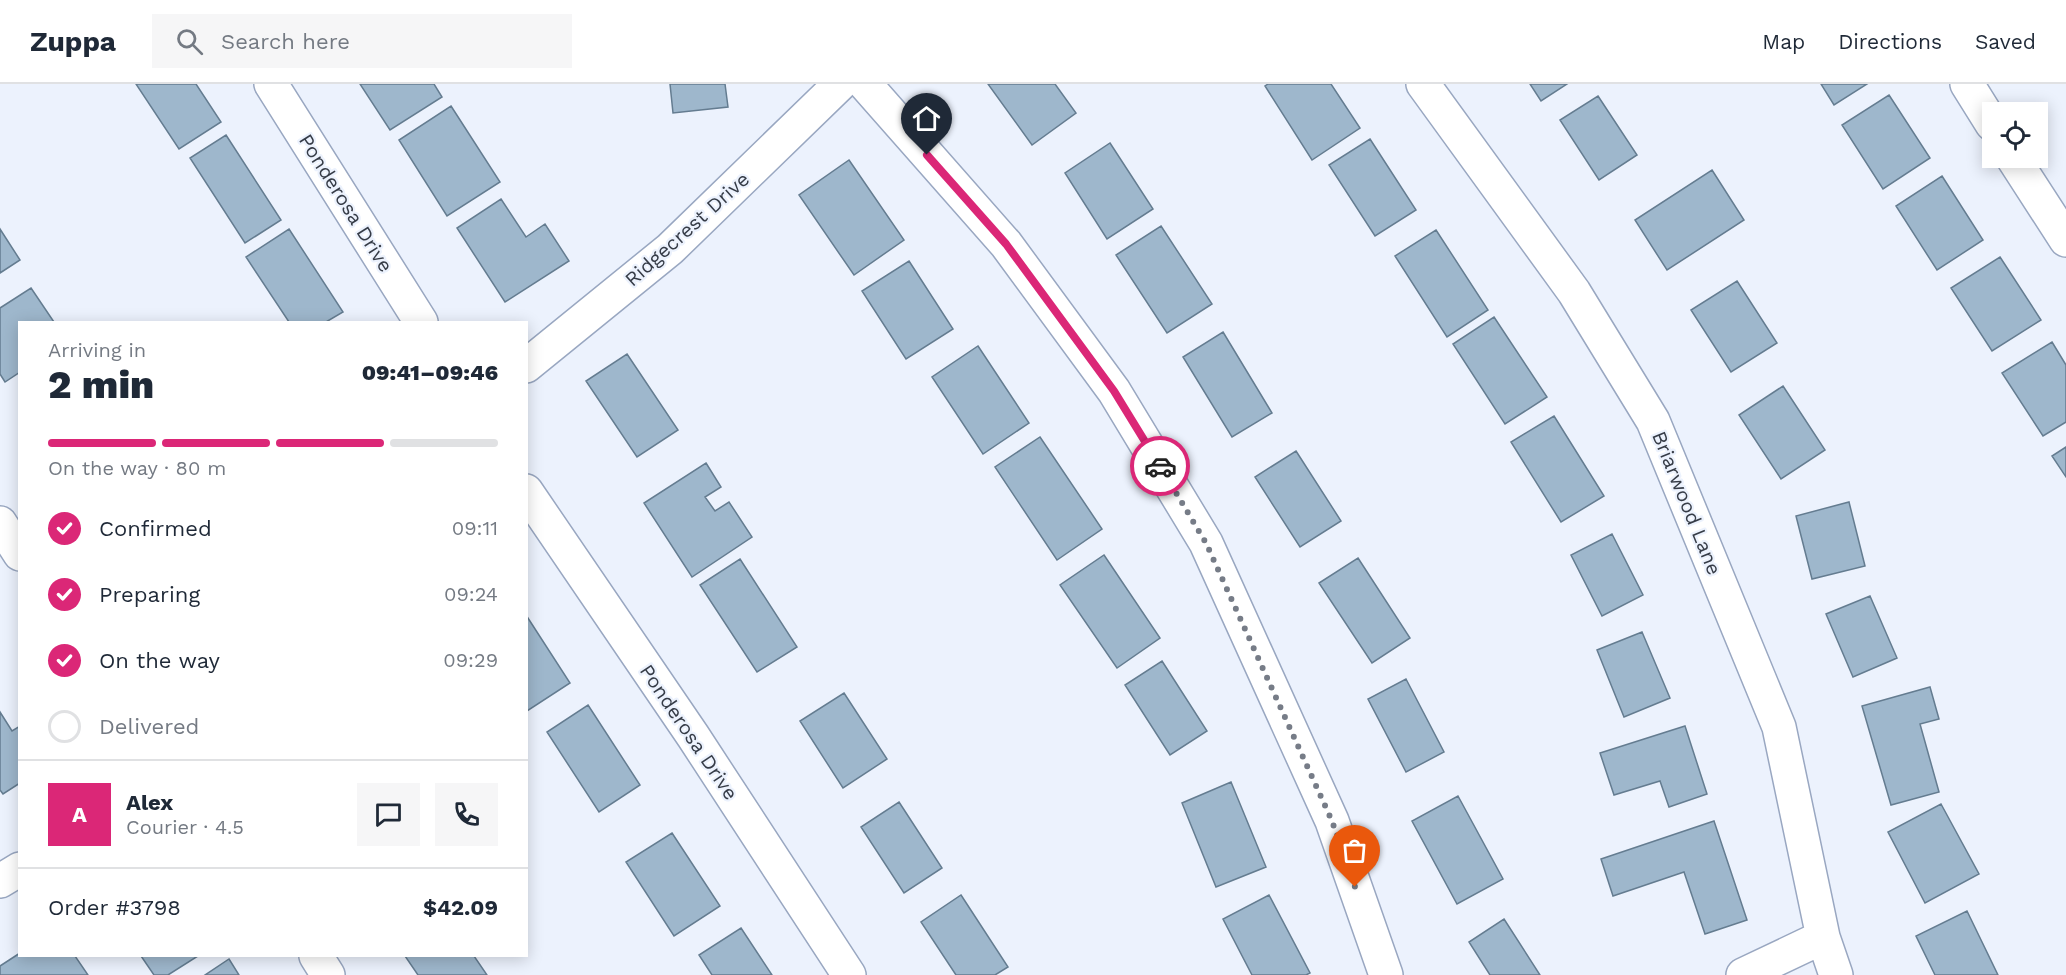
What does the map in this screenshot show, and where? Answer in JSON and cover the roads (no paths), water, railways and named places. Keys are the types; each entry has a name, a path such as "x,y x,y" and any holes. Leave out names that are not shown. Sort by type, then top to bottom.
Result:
{"street":[{"name":"Ponderosa Drive","path":"271,84 420,321"},
{"name":"Ridgecrest Drive","path":"528,364 670,249 840,84"},
{"path":"865,84 1006,244 1114,391 1206,543 1332,821 1386,975"},
{"name":"Briarwood Lane","path":"1423,84 1574,292 1653,421 1779,728 1823,937 1836,975"},
{"path":"1967,84 1982,108"},
{"path":"2019,168 2066,240"},
{"name":"Ponderosa Drive","path":"528,493 699,746 849,975"},
{"path":"0,523 18,551"},
{"path":"0,881 18,870"},
{"path":"1743,975 1823,937"},
{"path":"317,957 328,975"}]}
